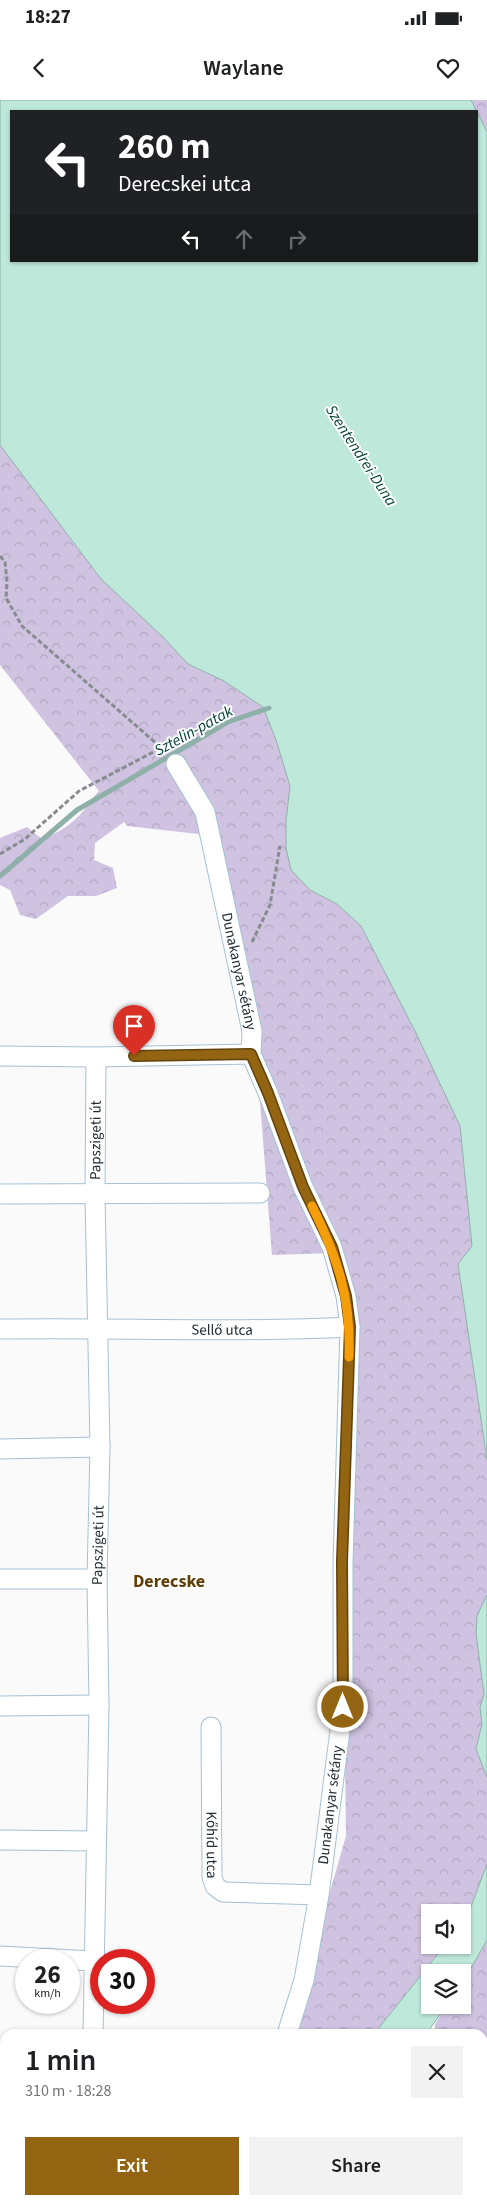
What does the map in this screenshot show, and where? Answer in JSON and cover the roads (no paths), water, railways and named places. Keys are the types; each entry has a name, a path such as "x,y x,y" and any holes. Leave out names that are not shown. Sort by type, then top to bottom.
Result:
{"street":[{"name":"Dunakanyar sétány","path":"176,764 205,812 252,1030 251,1054 268,1093 303,1187 332,1247 346,1296 350,1327 342,1562 343,1707 319,1895 304,1980 288,2029"},
{"path":"0,1056 96,1057 251,1054"},
{"name":"Papszigeti út","path":"93,1949 99,1705 97,1579 100,1448 94,1195 96,1057"},
{"path":"0,1194 260,1193"},
{"name":"Sellő utca","path":"0,1329 96,1328 270,1331 350,1327"},
{"path":"0,1449 100,1448"},
{"path":"0,1578 97,1579"},
{"path":"0,1706 99,1705"},
{"name":"Kőhíd utca","path":"211,1727 212,1878 215,1886 223,1892 319,1895"},
{"path":"0,1840 96,1841"},
{"path":"0,1956 90,1961"},
{"name":"Papszigeti út","path":"93,2014 93,2029"}],"water":[{"name":"Szentendrei-Duna","path":"0,100 471,100 476,110 10,110 10,262 478,262 478,114 487,132 487,1460 458,1264 472,1246 460,1126 415,1031 361,926 337,904 310,890 291,870 286,848 286,821 290,786 276,740 263,707 224,681 188,664 163,637 101,579 0,445"},
{"path":"487,1595 487,1777 476,1749 482,1724 480,1708 484,1694 476,1634 477,1616"},
{"path":"487,1864 487,1940 471,1968 471,1964 430,1964 438,1954 471,1954 471,1907"},
{"path":"421,1975 421,2014 440,2014 430,2029 378,2029"}],"waterway":[{"name":"Sztelin-patak","path":"0,876 77,810 228,722 269,708"}],"district":[{"name":"Derecske","path":"169,1581"}]}
